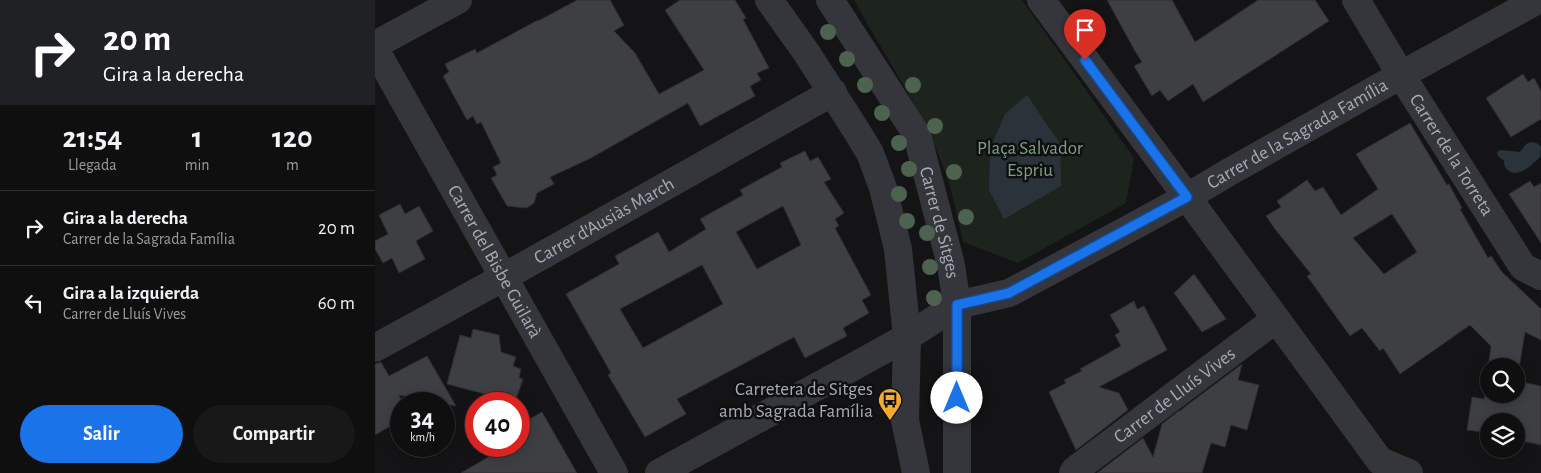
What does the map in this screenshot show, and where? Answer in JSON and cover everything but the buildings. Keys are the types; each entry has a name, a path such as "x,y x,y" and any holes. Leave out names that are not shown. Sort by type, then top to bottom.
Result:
{"street":[{"path":"375,45 458,0"},
{"path":"769,0 833,92 870,153 883,188 898,249 907,337 905,420 916,473"},
{"path":"1041,0 1380,461 1409,473"},
{"name":"Carrer de la Torreta","path":"1356,0 1401,75 1523,267 1541,276"},
{"name":"Carrer de la Sagrada Família","path":"659,473 907,337 957,305 1009,293 1187,197 1401,75 1538,0"},
{"name":"Carrer de Sitges","path":"837,9 917,135 951,265 957,305 957,473"},
{"name":"Carrer del Bisbe Guilarà","path":"375,49 614,473"},
{"name":"Carrer d'Ausiàs March","path":"375,348 504,278 833,92"},
{"name":"Carrer de Lluís Vives","path":"1073,473 1276,319"}],"green space":[{"name":"Plaça Salvador Espriu","path":"854,0 1022,0 1134,158 1126,203 1018,263 963,242 948,181 932,140 911,99"}],"shaded area":[{"path":"1027,95 1060,144 1061,186 1004,219 989,190 990,149 1005,114"},
{"path":"1531,142 1537,143 1541,147 1540,157 1530,166 1517,173 1508,170 1497,152 1501,150 1520,152 1526,144"}],"place":[{"name":"Carretera de Sitges amb Sagrada Família","path":"890,421"}],"route":[{"path":"957,398 957,305 1009,293 1187,197 1085,60"}]}
